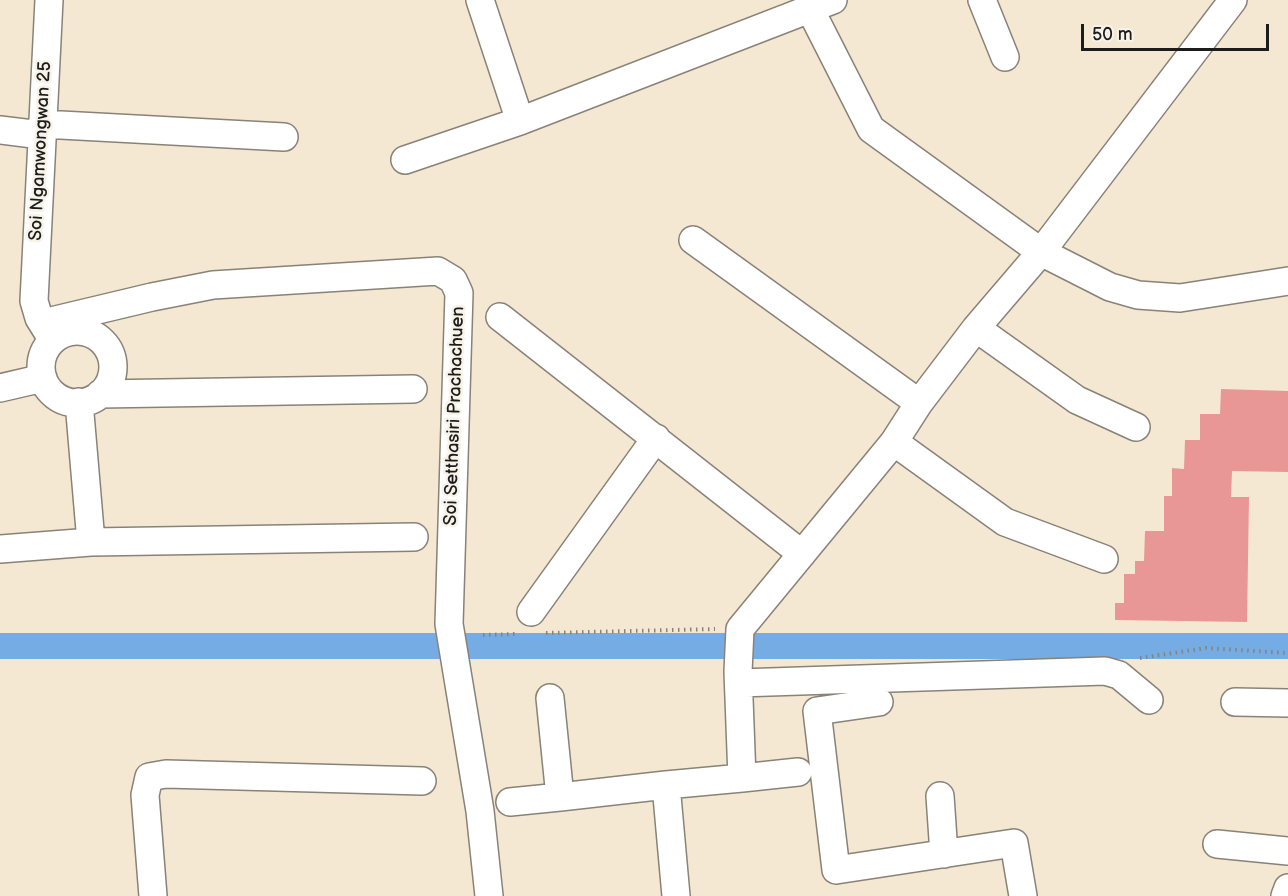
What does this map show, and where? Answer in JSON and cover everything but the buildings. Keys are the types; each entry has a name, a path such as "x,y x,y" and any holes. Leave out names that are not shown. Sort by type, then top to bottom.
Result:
{"street":[{"name":"Soi Ngamwongwan 25","path":"43,322 41,129 49,0"},
{"path":"480,0 520,122"},
{"path":"982,0 1005,57"},
{"path":"742,778 740,629 894,442 919,403 976,328 1041,252 1233,0"},
{"path":"405,160 520,122 821,5 871,129 1041,252 1110,287 1138,296 1180,298 1288,281"},
{"path":"0,130 41,129 284,137"},
{"path":"693,240 919,403"},
{"name":"Soi Setthasiri Prachachuen","path":"43,322 213,285 438,271 453,280 459,293 451,636 480,811 489,896"},
{"path":"500,317 801,554"},
{"path":"90,398 108,385 113,363 104,343 85,332 73,331 43,322 43,378 57,396 90,398 412,389"},
{"path":"976,328 1077,400 1136,427"},
{"path":"0,388 43,378"},
{"path":"90,398 91,542"},
{"path":"530,626 656,438"},
{"path":"894,442 1005,522 1104,559"},
{"path":"0,549 91,542 414,537"},
{"path":"739,673 1105,671 1119,675 1149,700"},
{"path":"550,698 560,797"},
{"path":"879,702 817,711 836,870 1014,843 1023,896"},
{"path":"1235,702 1288,703"},
{"path":"510,802 798,772"},
{"path":"153,896 145,795 149,777 166,774 422,781"},
{"path":"666,785 676,896"},
{"path":"940,796 944,854"},
{"path":"1217,844 1288,851"},
{"path":"1285,896 1288,888"}],"path":[{"path":"483,635 530,626 740,629"}],"waterway":[{"path":"0,646 1288,646"}]}
